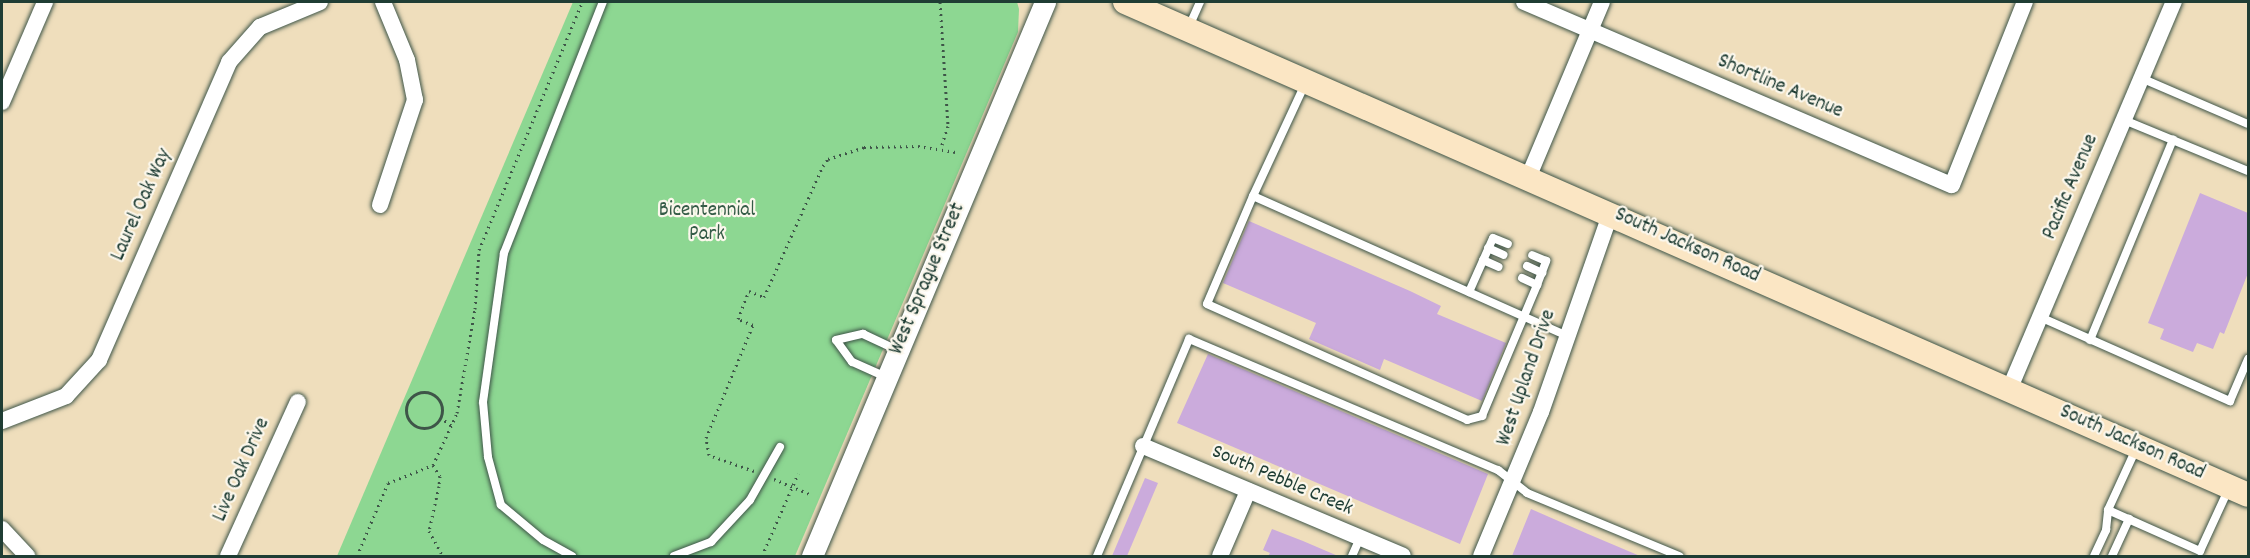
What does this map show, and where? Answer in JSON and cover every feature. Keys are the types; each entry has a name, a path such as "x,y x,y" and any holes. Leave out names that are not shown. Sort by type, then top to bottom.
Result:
{"main road":[{"name":"South Jackson Road","path":"1125,2 1149,6 1188,29 1611,212 2239,491"}],"street":[{"path":"2,102 45,2"},
{"name":"Laurel Oak Way","path":"2,421 66,396 99,360 229,62 260,27 320,2"},
{"path":"380,205 415,100 407,60 383,2"},
{"name":"West Sprague Street","path":"812,556 1044,2"},
{"name":"Shortline Avenue","path":"1524,2 1952,186 2025,2"},
{"path":"1528,178 1602,2"},
{"name":"Pacific Avenue","path":"2009,390 2174,2"},
{"name":"West Upland Drive","path":"1482,556 1514,482 1611,212"},
{"name":"Live Oak Drive","path":"228,556 298,402"},
{"name":"South Pebble Creek","path":"1143,446 1403,556"},
{"path":"1220,556 1248,491"},
{"path":"2,529 27,556"}],"lane":[{"path":"572,556 543,540 501,505 488,457 483,402 504,253 603,2"},
{"path":"1188,29 1200,2"},
{"path":"2141,78 2248,124"},
{"path":"1306,81 1207,304 1467,420 1482,416 1542,273 1546,261 1532,255"},
{"path":"2124,120 2248,171"},
{"path":"2090,340 2173,140"},
{"path":"1253,196 1565,335"},
{"path":"1469,292 1492,238 1508,244"},
{"path":"1488,248 1504,255"},
{"path":"1483,260 1499,267"},
{"path":"1527,266 1542,273"},
{"path":"1522,278 1537,285"},
{"path":"2040,317 2230,401 2248,359"},
{"path":"887,377 852,362 836,340 863,334 899,350"},
{"path":"1097,556 1189,339 1498,470 1527,493 1678,556"},
{"path":"2094,556 2106,530 2108,510 2137,446"},
{"path":"674,556 711,542 750,500 780,447"},
{"path":"2108,510 2199,554 2239,491"},
{"path":"2112,556 2129,519"},
{"path":"1352,556 1360,538"}],"path":[{"path":"940,2 948,126 941,148"},
{"path":"812,495 709,454 706,448 706,438 753,326 738,319 749,291 764,297 828,159 864,147 941,148 956,152"},
{"path":"430,393 441,406 440,417 431,426 420,427 409,421 407,403 414,394 430,393"},
{"path":"440,417 452,426"},
{"path":"357,556 388,483 433,465 440,476 429,531 443,556"},
{"path":"762,556 798,474"}],"green space":[{"name":"Bicentennial Park","path":"573,2 1017,2 1019,9 1018,32 795,556 337,556"}],"building":[{"path":"2200,193 2248,213 2248,273 2224,334 2220,332 2213,349 2197,343 2193,352 2160,339 2164,329 2148,323"},
{"path":"1249,221 1410,291 1441,306 1437,314 1506,343 1482,401 1384,359 1380,370 1309,339 1316,323 1223,283"},
{"path":"1208,354 1488,474 1460,544 1177,423"},
{"path":"1145,478 1158,483 1127,556 1112,556"},
{"path":"1531,509 1588,534 1640,556 1512,556"},
{"path":"1272,529 1338,556 1268,556 1270,553 1263,550"}]}
